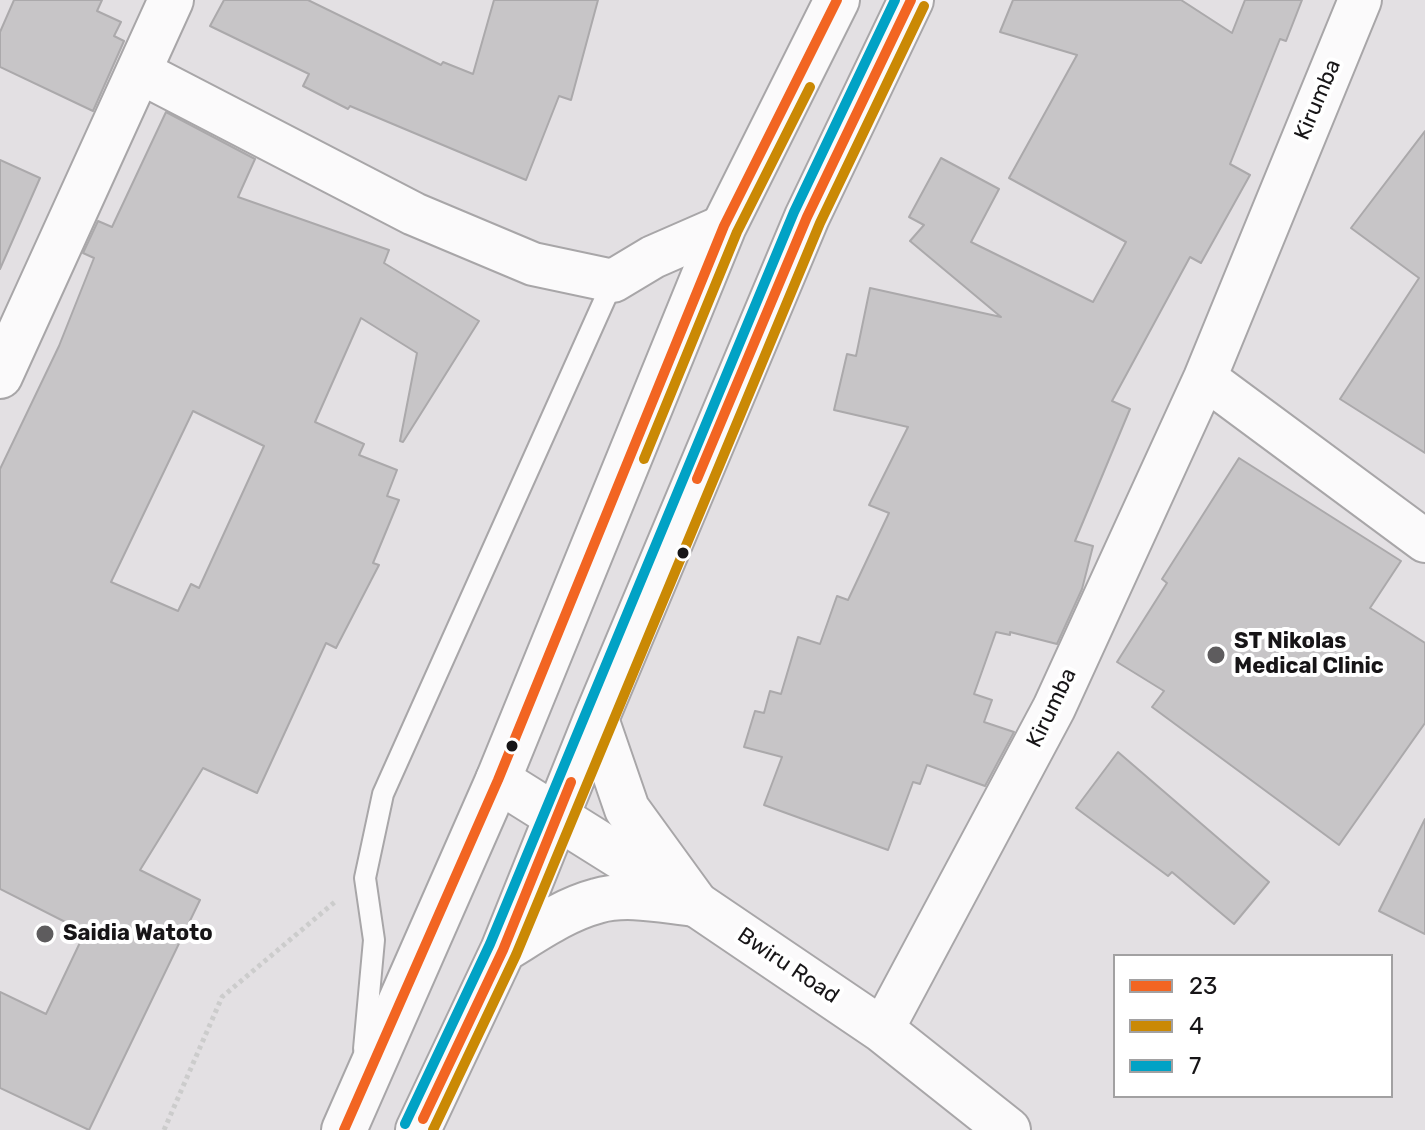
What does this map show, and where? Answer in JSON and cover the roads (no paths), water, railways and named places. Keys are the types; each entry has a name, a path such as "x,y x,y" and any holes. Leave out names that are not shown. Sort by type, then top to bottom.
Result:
{"main road":[{"path":"0,376 171,0"},
{"path":"352,1111 498,780 724,226 837,0"},
{"path":"418,1130 503,950 596,719 807,217 911,0"},
{"path":"596,719 627,809 696,904"},
{"name":"Bwiru Road","path":"498,780 696,904 882,1030 1008,1130"},
{"path":"503,950 559,916 599,900 635,898 696,904"}],"street":[{"name":"Kirumba","path":"882,1030 1054,708 1205,378 1360,0"},
{"path":"140,72 414,214 533,264 613,281 653,257 724,226"},
{"path":"1205,378 1425,541"}],"lane":[{"path":"352,1111 374,940 365,878 383,794 613,281"}],"place":[{"name":"ST Nikolas Medical Clinic","path":"1216,655"},
{"name":"Saidia Watoto","path":"45,934"}]}
